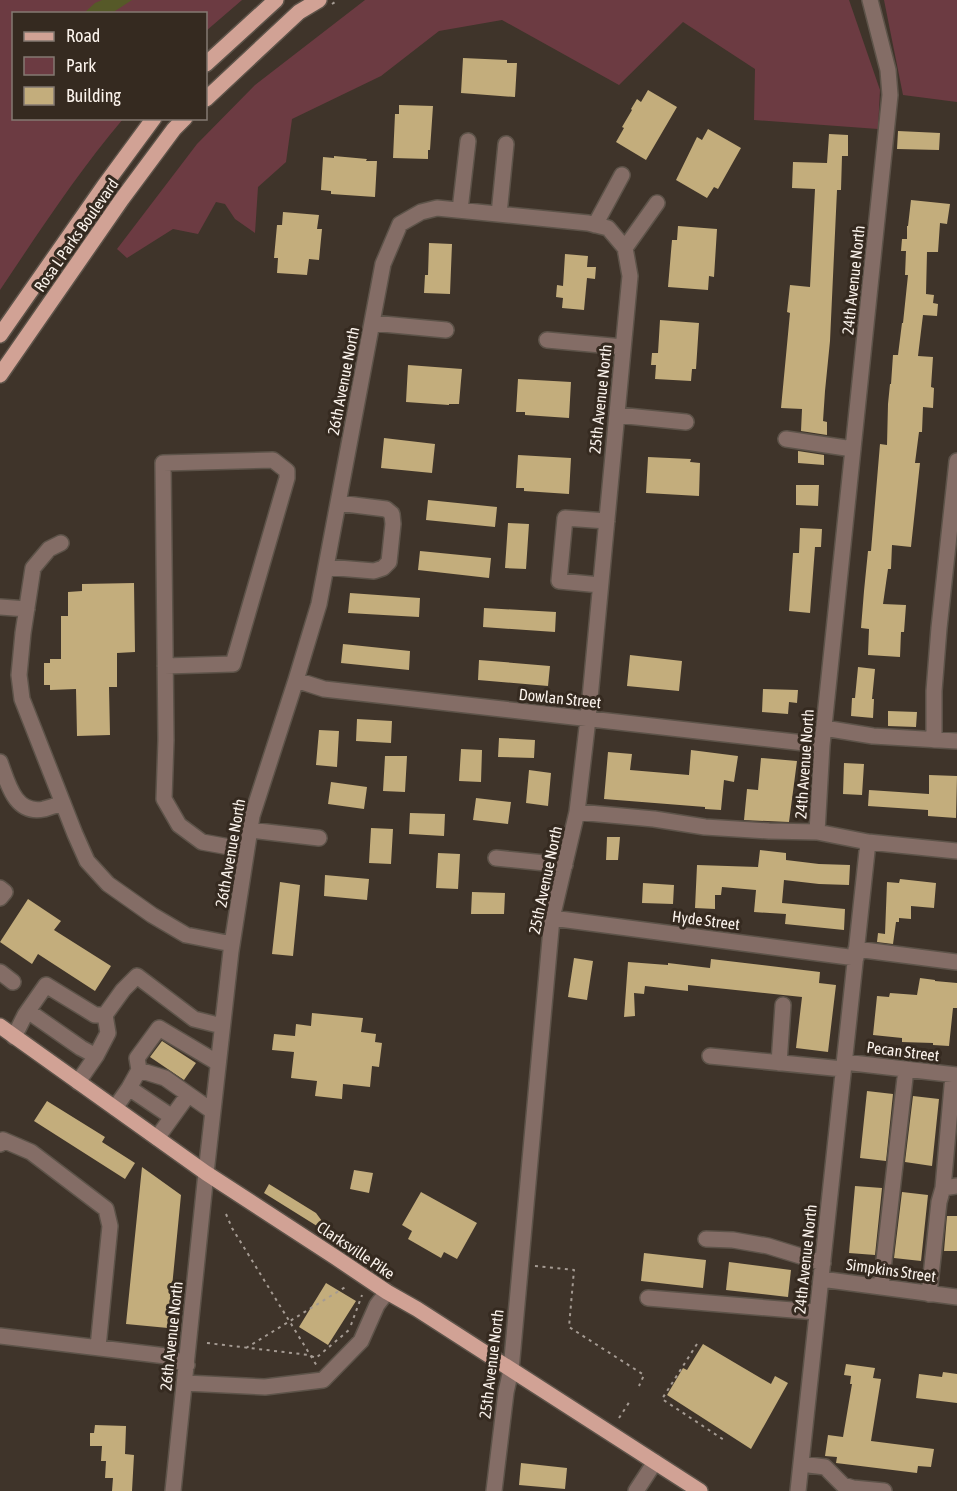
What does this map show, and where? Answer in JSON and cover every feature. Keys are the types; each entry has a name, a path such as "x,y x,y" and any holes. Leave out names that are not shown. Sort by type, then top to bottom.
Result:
{"main road":[{"path":"207,63 276,0"},
{"path":"207,98 298,12 319,0"},
{"name":"Rosa L Parks Boulevard","path":"0,335 153,120"},
{"name":"Rosa L Parks Boulevard","path":"0,375 122,199 183,120"},
{"name":"Clarksville Pike","path":"0,1026 206,1173 387,1292 414,1307 700,1491"}],"street":[{"name":"24th Avenue North","path":"798,1491 868,842 817,832 822,745 890,95 888,70 870,0"},
{"path":"468,141 460,210 595,225 608,228 625,248 657,203"},
{"path":"499,214 506,144"},
{"path":"595,225 622,175"},
{"name":"26th Avenue North","path":"172,1491 222,1026 252,816 319,604 383,264 400,224 421,212 436,208 460,210"},
{"name":"25th Avenue North","path":"494,1491 506,1392 511,1370 552,918 577,812 588,719 630,276 625,248"},
{"path":"372,323 447,330"},
{"path":"547,340 623,347"},
{"path":"617,415 686,422"},
{"path":"786,439 853,449"},
{"path":"165,666 233,664 287,478 286,471 273,460 164,463 165,666 166,740 164,799 179,825 202,842 246,850"},
{"path":"934,740 937,649 957,461"},
{"path":"326,567 374,571 383,568 389,562 392,514 386,509 338,502"},
{"path":"600,585 559,580 565,518 607,521"},
{"path":"61,543 49,549 33,568 19,675 22,699 87,861 108,884 152,915 186,935 232,944"},
{"path":"0,607 27,609"},
{"name":"Dowlan Street","path":"296,680 324,689 822,745"},
{"path":"824,728 873,736 957,741"},
{"path":"0,762 16,799 21,805 42,809 63,803"},
{"path":"577,812 654,819 705,827 817,832"},
{"path":"250,830 319,838"},
{"path":"868,842 957,851"},
{"path":"496,858 565,865"},
{"path":"0,888 5,892 0,898"},
{"name":"Hyde Street","path":"552,918 856,954 957,962"},
{"path":"0,972 13,982"},
{"path":"78,1082 108,1033 105,1015 123,990 137,976 194,1019 222,1026"},
{"path":"14,1037 28,1011 46,986 95,1015 105,1015"},
{"path":"779,1063 783,1005"},
{"path":"28,1011 96,1056"},
{"path":"115,1108 139,1070 136,1058 159,1028 218,1063"},
{"name":"Pecan Street","path":"710,1056 779,1063 906,1069 955,1075"},
{"path":"881,1287 906,1069"},
{"path":"139,1070 165,1078 213,1111"},
{"path":"929,1294 939,1202 950,1187 955,1075"},
{"path":"129,1088 172,1117"},
{"path":"157,1138 188,1095"},
{"path":"1,1140 31,1152 106,1209 110,1226 98,1347"},
{"path":"706,1239 733,1240 768,1246 823,1263"},
{"name":"Simpkins Street","path":"821,1279 957,1298"},
{"path":"185,1383 265,1388 323,1380 361,1341 377,1305 387,1292"},
{"path":"648,1298 817,1311"},
{"path":"0,1336 166,1356 186,1365"},
{"path":"638,1490 655,1462"},
{"path":"801,1464 825,1467 843,1485 884,1491"}],"path":[{"path":"226,1214 232,1228 325,1379"},
{"path":"535,1266 574,1270 569,1327 644,1375 639,1386"},
{"path":"246,1347 347,1286"},
{"path":"207,1343 316,1358 349,1331 362,1295"},
{"path":"697,1344 662,1399 724,1440"},
{"path":"620,1418 630,1401"}],"green space":[{"path":"0,0 242,0 207,30 207,12 12,12 12,120 122,120 44,224 0,290"},
{"path":"365,0 849,0 880,90 878,129 754,120 755,69 683,22 619,85 502,20 439,31 381,76 292,119 286,162 258,187 255,233 235,219 225,204 216,202 198,234 173,229 127,258 117,249 197,144 255,85"},
{"path":"884,0 957,0 957,102 903,95"}],"shaded area":[{"path":"102,0 132,0 114,12 85,12"}],"building":[{"path":"463,58 507,60 507,63 517,63 515,97 461,93"},
{"path":"648,90 677,107 646,160 616,142 637,99 641,102"},
{"path":"399,105 433,106 428,159 393,158 395,114 399,114"},
{"path":"708,129 741,148 718,189 714,187 707,198 676,180 697,137 702,140"},
{"path":"898,131 940,133 939,150 897,149"},
{"path":"829,134 848,135 848,156 842,156 841,190 837,190 830,341 823,421 827,422 827,435 801,431 802,409 781,408 790,313 787,312 790,285 810,287 815,189 792,188 793,162 827,163"},
{"path":"334,156 377,161 375,197 331,194 331,191 321,190 323,157 334,158"},
{"path":"911,200 950,204 947,224 940,223 938,252 927,252 926,294 934,295 933,303 938,304 937,316 923,315 918,356 933,357 931,387 934,388 933,408 923,407 922,432 919,432 915,463 920,463 911,547 892,545 891,569 888,569 883,604 906,605 904,632 901,632 900,657 868,655 869,629 861,628 868,551 871,551 880,444 887,445 893,355 898,355 903,323 908,275 905,275 906,251 901,251 902,239 907,239"},
{"path":"283,212 319,215 317,229 322,229 319,260 309,259 307,275 277,273 278,258 274,258 277,225 282,225"},
{"path":"678,226 717,229 714,277 709,276 708,290 668,287 672,240 677,240"},
{"path":"429,243 452,244 450,294 424,293 425,275 428,275"},
{"path":"565,254 588,256 587,267 596,267 595,279 587,278 584,310 562,308 563,298 556,297 557,285 563,286"},
{"path":"660,320 699,323 696,369 692,369 691,381 655,379 656,365 651,365 652,353 658,353"},
{"path":"408,365 462,369 459,404 406,402"},
{"path":"518,379 571,382 569,418 525,415 525,412 516,412"},
{"path":"384,438 435,444 432,473 381,468"},
{"path":"798,451 824,455 824,465 798,463"},
{"path":"518,455 571,458 569,494 524,491 524,488 516,488"},
{"path":"648,457 691,459 690,462 700,463 699,496 646,493"},
{"path":"796,485 819,485 818,506 796,505"},
{"path":"428,500 497,507 495,527 426,520"},
{"path":"508,523 529,524 526,569 505,568"},
{"path":"800,528 822,529 821,547 815,547 810,613 789,611 793,553 799,553"},
{"path":"420,551 491,558 489,578 418,570"},
{"path":"134,583 135,652 117,653 117,687 109,687 110,735 77,736 76,689 50,690 50,685 44,685 44,663 50,663 50,659 61,659 61,616 68,616 68,592 82,591 82,584"},
{"path":"350,593 420,598 419,617 348,613"},
{"path":"484,608 556,612 555,632 483,627"},
{"path":"343,644 410,651 409,670 341,663"},
{"path":"630,655 682,661 679,691 627,686"},
{"path":"479,660 550,666 548,686 478,680"},
{"path":"858,667 875,669 873,718 851,716"},
{"path":"763,689 798,690 797,703 789,702 788,714 762,712"},
{"path":"888,711 917,712 916,727 888,726"},
{"path":"357,719 392,721 391,743 356,741"},
{"path":"319,730 339,731 337,767 316,765"},
{"path":"499,738 535,740 534,758 498,757"},
{"path":"461,749 482,750 481,782 459,781"},
{"path":"691,750 738,756 734,782 724,780 721,810 604,799 608,752 632,754 630,770 689,775"},
{"path":"385,756 407,756 405,792 383,791"},
{"path":"761,758 797,761 789,822 744,820 747,789 758,790"},
{"path":"844,763 864,764 862,795 843,794"},
{"path":"529,770 551,773 548,806 526,803"},
{"path":"929,775 957,776 956,818 928,816 928,810 868,806 869,790 929,794"},
{"path":"331,782 367,787 364,809 328,804"},
{"path":"476,798 511,802 508,824 473,820"},
{"path":"410,813 445,814 444,836 409,834"},
{"path":"371,828 393,829 391,864 369,863"},
{"path":"607,837 620,837 618,860 606,860"},
{"path":"760,850 786,853 786,860 850,865 849,885 784,880 782,903 845,909 844,930 785,924 786,914 754,912 756,890 722,887 721,895 715,895 715,909 695,908 697,865 758,867"},
{"path":"438,853 460,854 458,889 436,888"},
{"path":"325,875 369,879 367,900 324,896"},
{"path":"900,879 936,883 934,908 911,906 911,919 899,918 899,922 896,922 893,944 877,942 878,933 885,934 887,882 899,883"},
{"path":"280,882 300,885 293,956 272,954"},
{"path":"643,883 674,885 673,904 642,903"},
{"path":"472,892 505,893 504,914 471,914"},
{"path":"28,899 61,921 54,930 111,966 95,991 38,954 32,964 0,942"},
{"path":"574,958 593,961 587,1000 568,997"},
{"path":"711,959 820,972 819,983 836,985 828,1052 796,1048 802,997 688,985 688,991 645,986 644,994 634,993 635,1016 624,1017 628,962 668,965 668,963 710,968"},
{"path":"920,978 957,983 957,1008 953,1008 949,1046 902,1042 902,1038 873,1035 877,996 889,997 890,993 917,995"},
{"path":"312,1013 363,1018 361,1032 376,1034 375,1042 382,1043 379,1067 372,1066 370,1087 343,1084 342,1099 315,1096 317,1081 291,1078 294,1052 272,1050 274,1034 295,1036 296,1024 311,1026"},
{"path":"162,1041 196,1063 184,1080 150,1057"},
{"path":"867,1091 893,1094 886,1161 860,1158"},
{"path":"913,1096 939,1099 932,1166 905,1162"},
{"path":"47,1101 105,1137 102,1142 135,1163 125,1179 34,1121"},
{"path":"142,1167 181,1195 168,1328 126,1324"},
{"path":"354,1170 373,1173 369,1193 350,1189"},
{"path":"269,1184 316,1213 333,1236 264,1193"},
{"path":"855,1186 882,1188 875,1255 849,1253"},
{"path":"421,1192 477,1223 457,1259 444,1252 441,1258 408,1239 412,1231 402,1225"},
{"path":"902,1192 928,1195 921,1261 894,1258"},
{"path":"947,1216 957,1216 957,1251 944,1251"},
{"path":"644,1253 706,1260 703,1288 641,1281"},
{"path":"729,1262 791,1270 788,1297 726,1290"},
{"path":"326,1283 356,1301 328,1345 299,1327"},
{"path":"703,1344 771,1384 775,1376 788,1383 751,1449 667,1395 683,1368 687,1370"},
{"path":"846,1364 875,1368 873,1378 881,1379 871,1441 934,1449 931,1467 918,1466 917,1473 836,1463 837,1457 825,1456 828,1435 843,1437 852,1384 850,1384 851,1376 844,1375"},
{"path":"943,1372 957,1374 957,1403 916,1398 919,1374 942,1377"},
{"path":"95,1425 126,1426 125,1454 134,1455 132,1491 112,1491 113,1478 105,1478 106,1461 101,1461 102,1446 90,1446 90,1433 94,1433"},
{"path":"521,1463 567,1468 565,1489 519,1485"}]}
